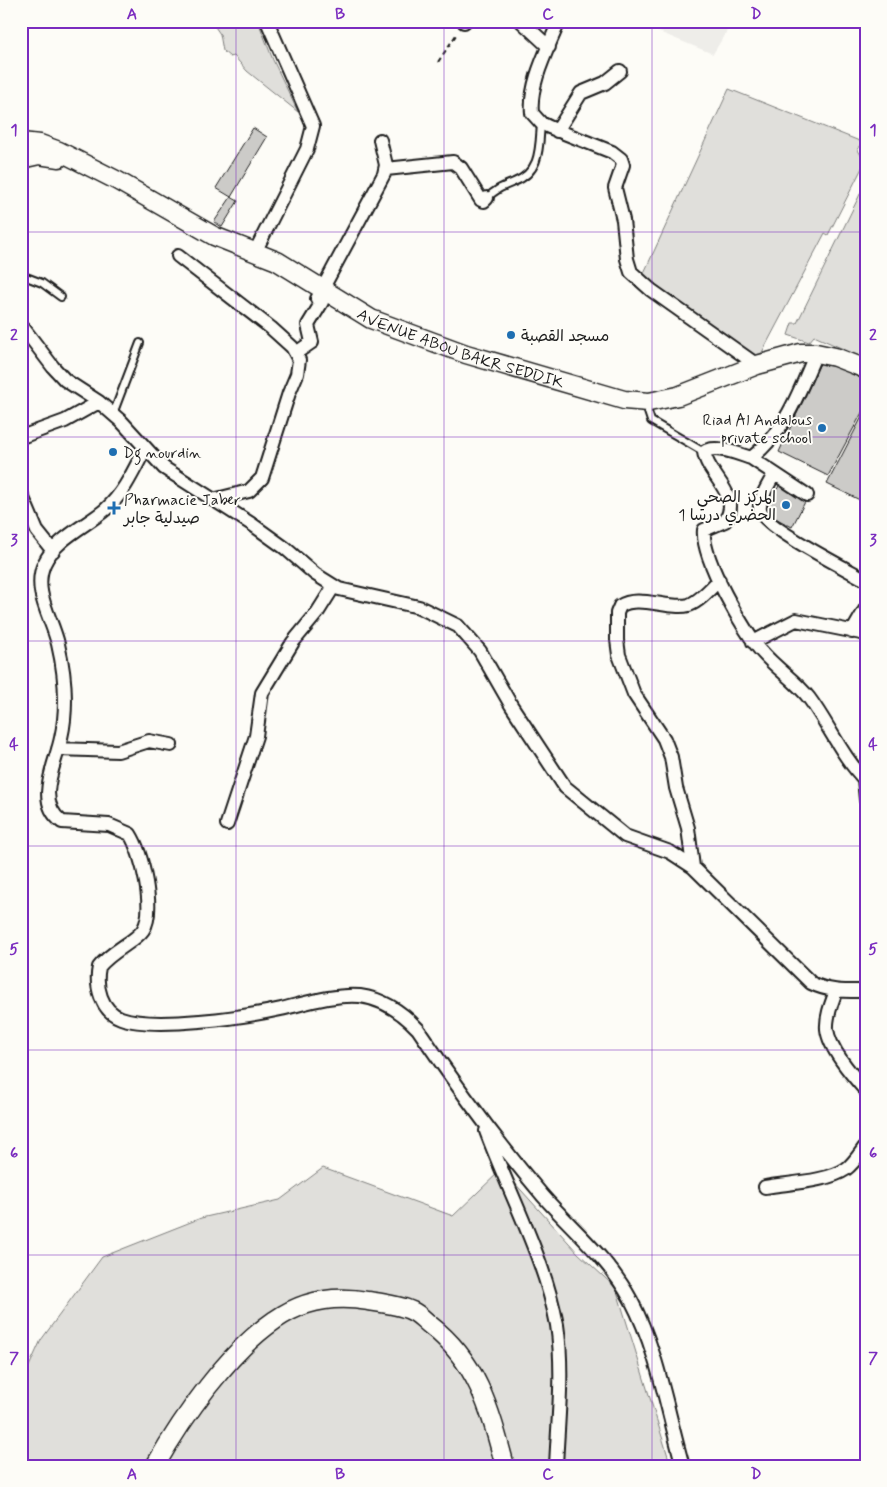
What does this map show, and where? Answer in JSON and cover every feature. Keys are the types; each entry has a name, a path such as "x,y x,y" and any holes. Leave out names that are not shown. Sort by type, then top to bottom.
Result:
{"street":[{"path":"255,252 306,150 313,126 267,21"},
{"path":"521,21 548,47"},
{"path":"558,21 538,75 532,113 541,123 612,152 621,159 623,165 615,192 623,220 628,259 632,272 645,285 757,365"},
{"path":"557,131 581,93 605,84 620,71"},
{"path":"296,353 312,342 308,325 322,302 317,299 386,167 380,140"},
{"path":"21,142 40,144 81,164"},
{"path":"21,159 39,155 81,164"},
{"path":"386,167 446,161 459,166 482,201 487,198"},
{"name":"AVENUE ABOU BAKR SEDDIK","path":"81,164 118,182 214,236 255,252 295,271 322,290 371,319 422,340 624,400 649,402 678,396 757,365 802,353 816,352 835,356 866,369"},
{"path":"178,256 271,328 296,353 299,368 262,478 249,490 213,500"},
{"path":"21,325 65,380 99,402 113,414 164,468 285,548 315,574 334,586 418,607 458,626 468,635 480,651 511,705 565,787 625,836 670,852 693,867 798,971 822,989 866,991"},
{"path":"751,458 767,446 780,430 816,352"},
{"path":"21,437 65,421 99,402"},
{"path":"145,449 116,498 53,551 44,562 40,583 44,606 58,642 63,672 65,714 49,781 48,795 50,808 62,822 108,825 130,834 139,854 145,882 148,906 143,930 136,938 113,952 99,967 98,988 103,1002 110,1011 120,1018 166,1022 238,1016 340,997 360,996 395,1009 418,1029 480,1117 544,1197 608,1265 631,1300 653,1354 683,1466"},
{"path":"807,495 751,458 721,450 708,449 704,452 706,461 727,493 731,508 725,521 705,528 704,531 706,545 719,580 740,624 753,642 802,689 826,723 839,746 865,778 866,800"},
{"path":"774,474 762,499 760,506 762,515 781,531 866,580"},
{"path":"21,493 37,530 53,551"},
{"path":"693,867 688,828 676,788 672,757 664,739 634,694 617,647 617,613 620,606 629,602 687,605 697,601 719,580"},
{"path":"227,824 256,736 262,693 293,642 317,613 334,586"},
{"path":"852,632 866,608"},
{"path":"753,642 796,620 866,634"},
{"path":"58,749 118,751 149,741 171,745"},
{"path":"836,991 827,1023 829,1038 850,1072 866,1091"},
{"path":"480,1117 540,1268 556,1324 560,1360 556,1466"},
{"path":"765,1187 816,1179 842,1172 851,1165 865,1146"},
{"path":"155,1466 184,1420 212,1382 246,1345 274,1320 303,1304 327,1299 350,1298 383,1303 412,1311 446,1338 464,1360 489,1407 505,1466"}],"lane":[{"path":"487,198 498,187 525,177 532,170 537,161 541,123"},
{"path":"21,275 42,283 61,297"},
{"path":"113,414 140,343"},
{"path":"649,402 648,412 651,421 704,452"}],"path":[{"path":"431,27 435,21"},
{"path":"438,62 465,22"}],"shaded area":[{"path":"211,21 258,21 273,60 298,112 247,71 234,56 230,57 223,51 220,34"},
{"path":"632,21 733,21 713,54"},
{"path":"806,21 862,21 858,26"},
{"path":"729,89 862,142 858,150 865,162 828,235 825,233 758,360 643,275"},
{"path":"866,182 866,359 814,336 809,342 788,335 792,323 797,323"},
{"path":"323,1168 453,1216 502,1169 578,1253 616,1288 671,1466 21,1466 21,1384 41,1340 102,1257 201,1218 280,1200"}],"building":[{"path":"149,21 166,21 161,29"},
{"path":"253,128 267,137 231,197 216,188"},
{"path":"231,197 238,201 222,227 214,222"},
{"name":"Riad Al Andalous private school","path":"822,359 866,381 866,405 828,476 779,452"},
{"path":"866,409 866,503 827,484"},
{"name":"المركز الصحي الحضري درسا 1","path":"780,484 807,498 792,527 764,512"}],"place":[{"name":"مسجد القصبة","path":"511,335"},
{"name":"Riad Al Andalous private school","path":"822,428"},
{"name":"Dg nourdin","path":"113,452"},
{"name":"المركز الصحي الحضري درسا 1","path":"786,505"},
{"name":"Pharmacie Jaber صيدلية جابر","path":"114,508"}]}
